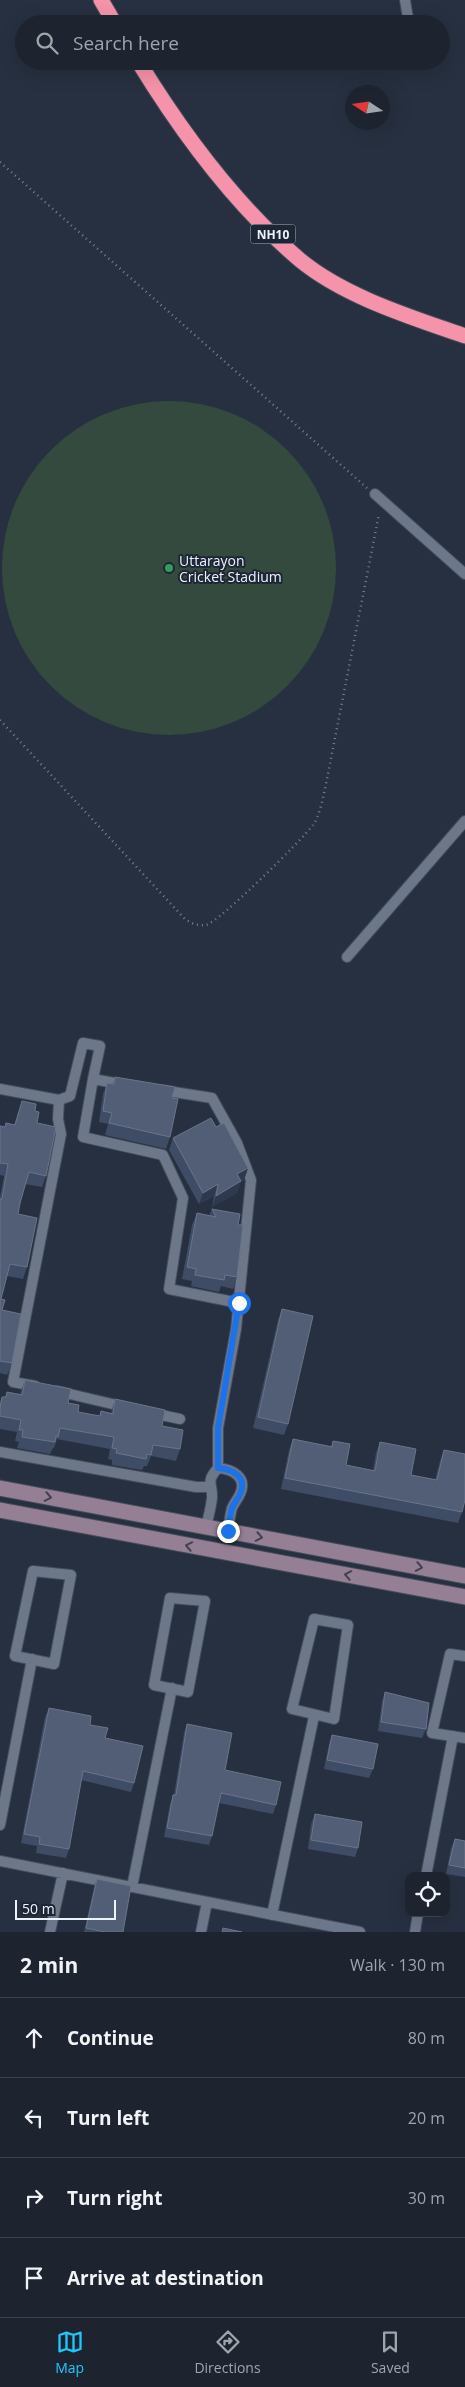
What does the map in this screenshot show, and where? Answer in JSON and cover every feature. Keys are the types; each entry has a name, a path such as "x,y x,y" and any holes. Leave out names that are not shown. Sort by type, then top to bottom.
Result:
{"highway":[{"path":"101,0 110,15"},
{"name":"NH10","path":"144,70 181,129 219,176 262,223 301,261 349,290 402,314 465,336"}],"street":[{"path":"405,0 408,15"},
{"path":"375,494 465,574"},
{"path":"347,956 465,821"},
{"path":"0,1089 59,1100 70,1096 83,1043 100,1046 83,1137 163,1156 183,1198 169,1289 239,1303"},
{"path":"93,1080 212,1098 237,1143 251,1180 239,1303 218,1428 218,1468 211,1476 209,1487 212,1496 206,1527"},
{"path":"59,1100 58,1119 61,1134 14,1382 180,1419"},
{"path":"0,1452 196,1487 209,1487"},
{"path":"218,1468 231,1469 242,1482 242,1492 232,1507 228,1531"},
{"path":"0,1488 465,1576"},
{"path":"0,1510 465,1597"},
{"path":"33,1571 71,1575 54,1664 32,1659 15,1656 33,1571"},
{"path":"170,1598 205,1601 188,1692 172,1688 154,1685 170,1598"},
{"path":"314,1618 348,1626 334,1719 314,1716 292,1709 314,1618"},
{"path":"465,1656 450,1654 432,1734 465,1738"},
{"path":"0,1826 32,1659"},
{"path":"132,1887 172,1688"},
{"path":"272,1915 314,1716"},
{"path":"427,1872 453,1736"},
{"path":"0,1860 360,1932"},
{"path":"50,1932 63,1873"},
{"path":"201,1932 207,1902"},
{"path":"415,1932 417,1917"}],"path":[{"path":"0,162 375,494 380,510 326,789 318,814 302,838 226,912 211,923 197,924 184,918 0,720"}],"green space":[{"name":"Uttarayon Cricket Stadium","path":"169,401 201,405 233,414 262,430 287,450 307,475 323,504 332,536 336,568 332,600 323,632 307,661 287,686 262,706 233,722 201,731 169,735 137,731 105,722 76,706 51,686 31,661 15,632 6,600 2,568 6,536 15,504 31,475 51,450 76,430 105,414 137,405"}],"building":[{"path":"115,1077 175,1087 172,1098 178,1099 170,1137 109,1123 112,1113 103,1111 107,1083 114,1084"},
{"path":"22,1101 36,1104 35,1111 39,1112 37,1123 56,1127 46,1176 29,1172 20,1203 18,1214 37,1218 27,1267 10,1264 1,1299 5,1300 2,1310 21,1314 12,1363 0,1361 0,1199 2,1199 8,1164 0,1163 0,1126 5,1127 6,1123 15,1125"},
{"path":"211,1118 216,1127 224,1123 248,1168 237,1174 241,1181 216,1196 218,1184 203,1193 173,1138"},
{"path":"212,1209 240,1214 238,1225 243,1225 237,1277 225,1275 224,1280 195,1275 196,1269 187,1267 197,1213 216,1217"},
{"path":"282,1309 313,1316 288,1424 258,1417"},
{"path":"25,1380 71,1389 68,1403 79,1405 78,1412 100,1416 101,1411 113,1414 115,1399 165,1410 162,1426 183,1430 180,1449 153,1445 151,1455 147,1454 146,1459 116,1453 117,1449 112,1448 114,1437 60,1428 55,1442 22,1437 23,1430 19,1430 21,1420 0,1416 0,1408 2,1397 6,1397 7,1392 22,1395"},
{"path":"293,1439 332,1447 333,1441 350,1444 346,1465 375,1471 380,1442 416,1449 411,1475 437,1480 444,1450 465,1454 465,1500 462,1512 285,1478"},
{"path":"385,1692 429,1703 426,1729 381,1722"},
{"path":"49,1708 91,1716 90,1725 108,1728 105,1738 143,1746 134,1783 83,1771 69,1849 39,1844 40,1837 24,1834"},
{"path":"187,1724 232,1733 225,1770 281,1782 276,1805 221,1793 212,1836 167,1828 173,1795 176,1795"},
{"path":"332,1735 378,1744 373,1769 327,1760"},
{"path":"315,1814 362,1822 358,1848 311,1840"},
{"path":"455,1839 465,1841 465,1868 449,1865"},
{"path":"97,1879 131,1886 123,1932 105,1932 86,1928"},
{"path":"223,1928 242,1932 222,1932"}],"place":[{"name":"Uttarayon Cricket Stadium","path":"169,568"}],"route":[{"path":"228,1531 232,1507 242,1492 242,1482 231,1469 218,1468 218,1428 239,1303"}]}
